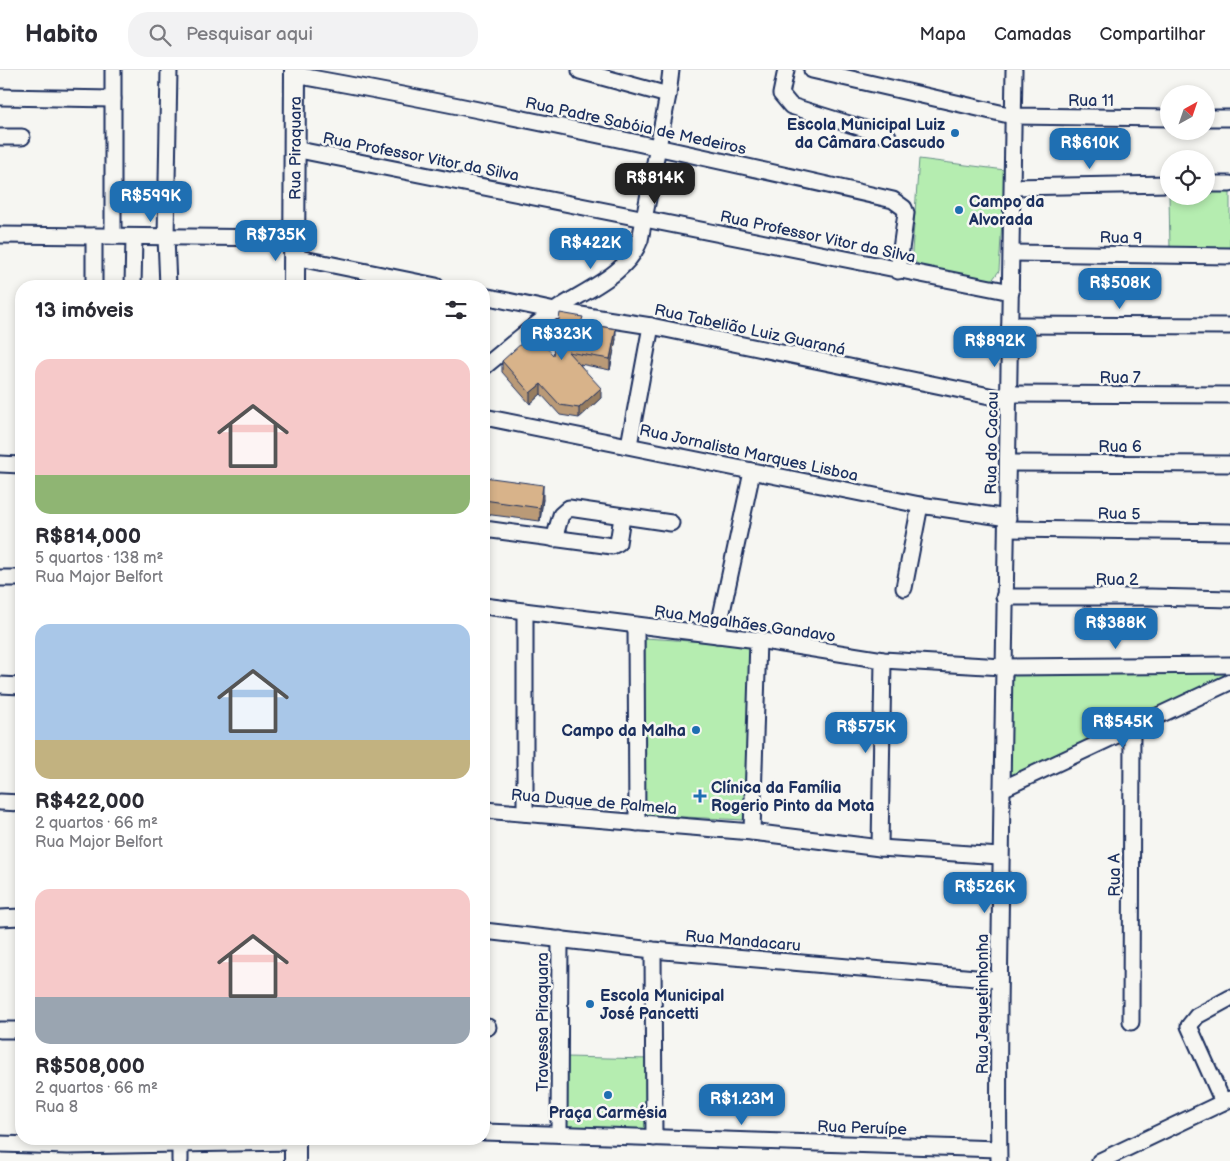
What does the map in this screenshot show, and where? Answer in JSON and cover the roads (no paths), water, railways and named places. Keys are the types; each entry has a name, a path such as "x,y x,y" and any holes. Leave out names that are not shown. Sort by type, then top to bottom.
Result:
{"main road":[{"name":"Rua Piraquara","path":"294,280 295,73"}],"street":[{"path":"113,70 113,236"},
{"path":"168,280 166,237 169,70"},
{"path":"490,362 555,311 629,261 636,252 640,240 668,95 671,70"},
{"path":"786,70 781,94 792,106 888,136"},
{"name":"Rua 11","path":"812,70 1013,116 1160,118"},
{"name":"Rua do Cacau","path":"1003,667 1009,463 1014,70"},
{"path":"580,71 668,95"},
{"name":"Rua Padre Sabóia de Medeiros","path":"295,73 658,146 893,200 904,208 906,218 898,271"},
{"path":"0,97 113,99"},
{"path":"1215,118 1230,118"},
{"path":"0,137 22,138"},
{"name":"Rua Professor Vitor da Silva","path":"294,149 644,218 898,271 1011,292"},
{"path":"1013,187 1160,184"},
{"path":"1215,184 1230,184"},
{"path":"0,235 166,237 294,248 414,280"},
{"path":"94,236 94,280"},
{"path":"133,280 134,236"},
{"name":"Rua 9","path":"1012,254 1230,256"},
{"name":"Rua Tabelião Luiz Guaraná","path":"490,297 555,311 651,326 1009,397"},
{"path":"1010,325 1230,326"},
{"path":"628,445 651,326"},
{"name":"Rua 7","path":"1009,397 1230,395"},
{"name":"Rua Jornalista Marques Lisboa","path":"490,417 1007,524"},
{"name":"Rua 6","path":"1009,463 1230,464"},
{"path":"0,464 15,465"},
{"path":"717,635 752,472"},
{"path":"904,588 920,505"},
{"path":"554,539 561,515 569,508 671,523"},
{"path":"490,530 616,546 622,517"},
{"name":"Rua 5","path":"1007,524 1230,532"},
{"path":"0,578 15,578"},
{"name":"Rua 2","path":"1004,597 1151,597 1230,600"},
{"name":"Rua Magalhães Gandavo","path":"490,607 758,640 883,660 1003,667 1230,665"},
{"path":"525,611 525,814"},
{"path":"636,626 637,823"},
{"path":"752,832 758,640"},
{"path":"880,848 883,660"},
{"name":"Rua Jequetinhonha","path":"999,1155 1003,667"},
{"path":"1002,789 1230,682"},
{"path":"0,685 15,686"},
{"name":"Rua A","path":"1131,1022 1132,728"},
{"path":"0,802 15,802"},
{"name":"Rua Duque de Palmela","path":"490,811 752,832 880,848 1000,856"},
{"path":"0,918 15,917"},
{"name":"Rua Mandacaru","path":"490,932 653,950 999,980"},
{"name":"Travessa Piraquara","path":"559,1134 560,939"},
{"path":"653,950 654,1138"},
{"path":"1100,1161 1227,1101 1196,1045 1190,1030 1193,1019 1230,998"},
{"path":"0,1030 15,1030"},
{"name":"Rua Peruípe","path":"490,1132 654,1138 999,1155"},
{"path":"0,1144 15,1144"},
{"path":"34,1145 96,1145"},
{"path":"180,1145 180,1161"},
{"path":"249,1145 295,1147"},
{"path":"68,1146 68,1161"}],"place":[{"name":"Escola Municipal Luiz da Câmara Cascudo","path":"955,133"},
{"name":"Campo da Alvorada","path":"959,210"},
{"name":"Campo da Malha","path":"696,730"},
{"name":"Clínica da Família Rogerio Pinto da Mota","path":"700,796"},
{"name":"Escola Municipal José Pancetti","path":"590,1004"},
{"name":"Praça Carmésia","path":"608,1095"}]}
